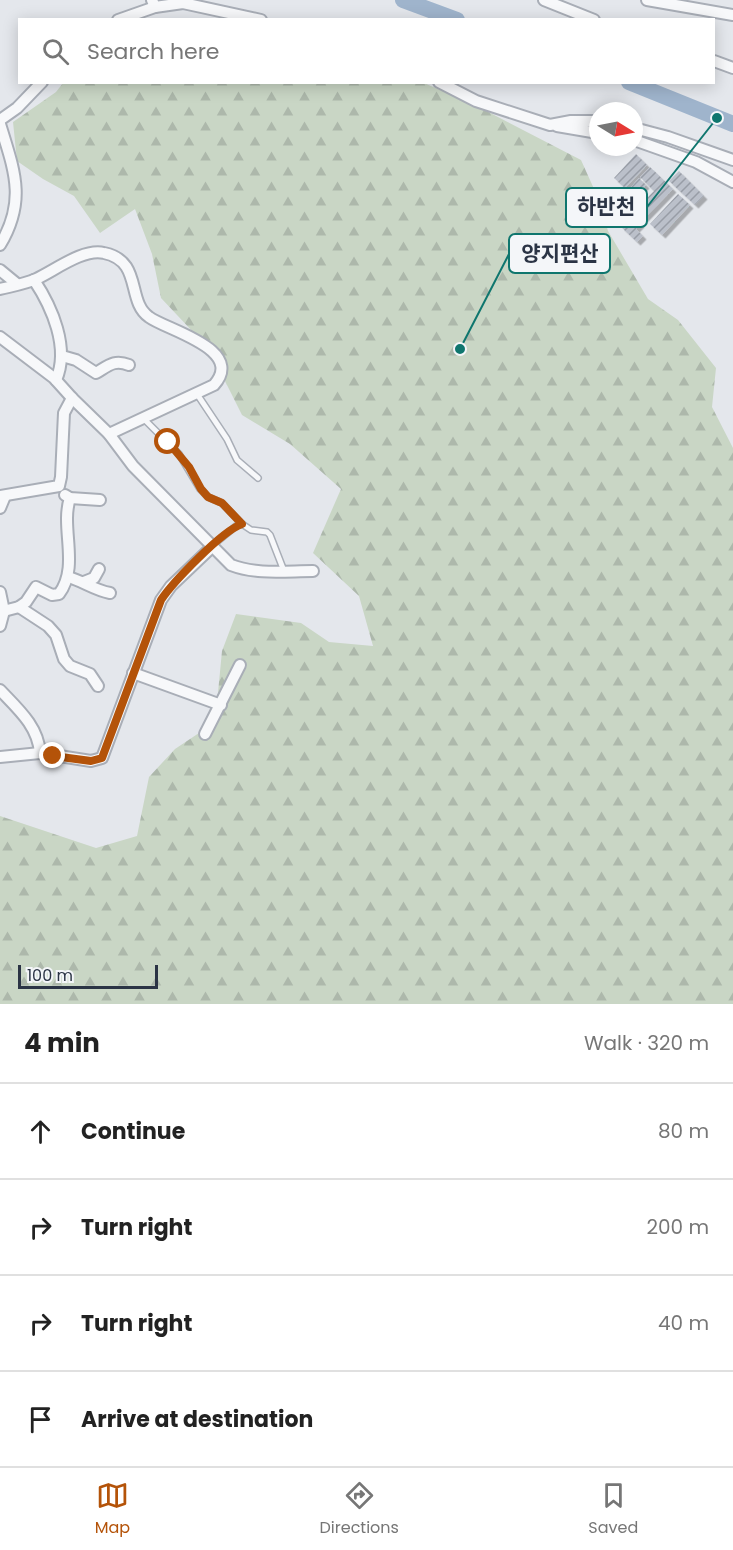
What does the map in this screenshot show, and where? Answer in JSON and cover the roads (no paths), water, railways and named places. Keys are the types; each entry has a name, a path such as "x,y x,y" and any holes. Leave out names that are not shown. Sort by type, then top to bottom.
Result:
{"street":[{"path":"544,0 589,18"},
{"path":"646,0 733,15"},
{"path":"122,18 153,4 183,2 252,18"},
{"path":"715,62 733,68"},
{"path":"0,245 10,229 15,205 16,180 13,162 0,122 40,84"},
{"path":"443,84 476,101 550,125 589,132"},
{"path":"550,125 571,121 589,121"},
{"path":"643,130 733,160"},
{"path":"643,143 696,162 733,182"},
{"path":"0,289 34,280 90,253 103,253 126,266 133,279 141,311 150,318 191,337 216,355 221,367 219,380 214,385 109,434"},
{"path":"0,270 16,284"},
{"path":"34,280 50,306 62,356 61,368 56,380"},
{"path":"0,337 56,380 109,434 133,466 231,565 243,570 313,571"},
{"path":"62,356 76,360 96,374 108,364 116,362 129,365"},
{"path":"59,486 64,413 72,398"},
{"path":"0,508 2,496 59,486"},
{"path":"59,486 70,498 100,500"},
{"path":"2,612 19,607 26,602 36,587 52,595 59,594 65,586 68,577 69,536 66,517 70,498"},
{"path":"0,758 40,753 91,761 102,758 161,600 171,586 213,546"},
{"path":"84,582 94,578 99,570"},
{"path":"68,577 110,593"},
{"path":"0,592 2,612 0,626"},
{"path":"19,607 48,626 56,635 64,659 70,666 90,674 98,686"},
{"path":"205,734 240,665"},
{"path":"133,673 221,705"},
{"path":"0,690 31,724 40,753"}],"lane":[{"path":"197,394 227,440 237,460 258,478"},
{"path":"143,418 179,454 208,497 227,507 242,524 251,530 267,532 270,535 284,571"},
{"path":"213,546 236,526 242,524"}],"waterway":[{"path":"403,0 452,18"},
{"path":"634,84 733,124"}],"place":[{"name":"하반천","path":"717,118"},
{"name":"양지편산","path":"460,349"}]}
